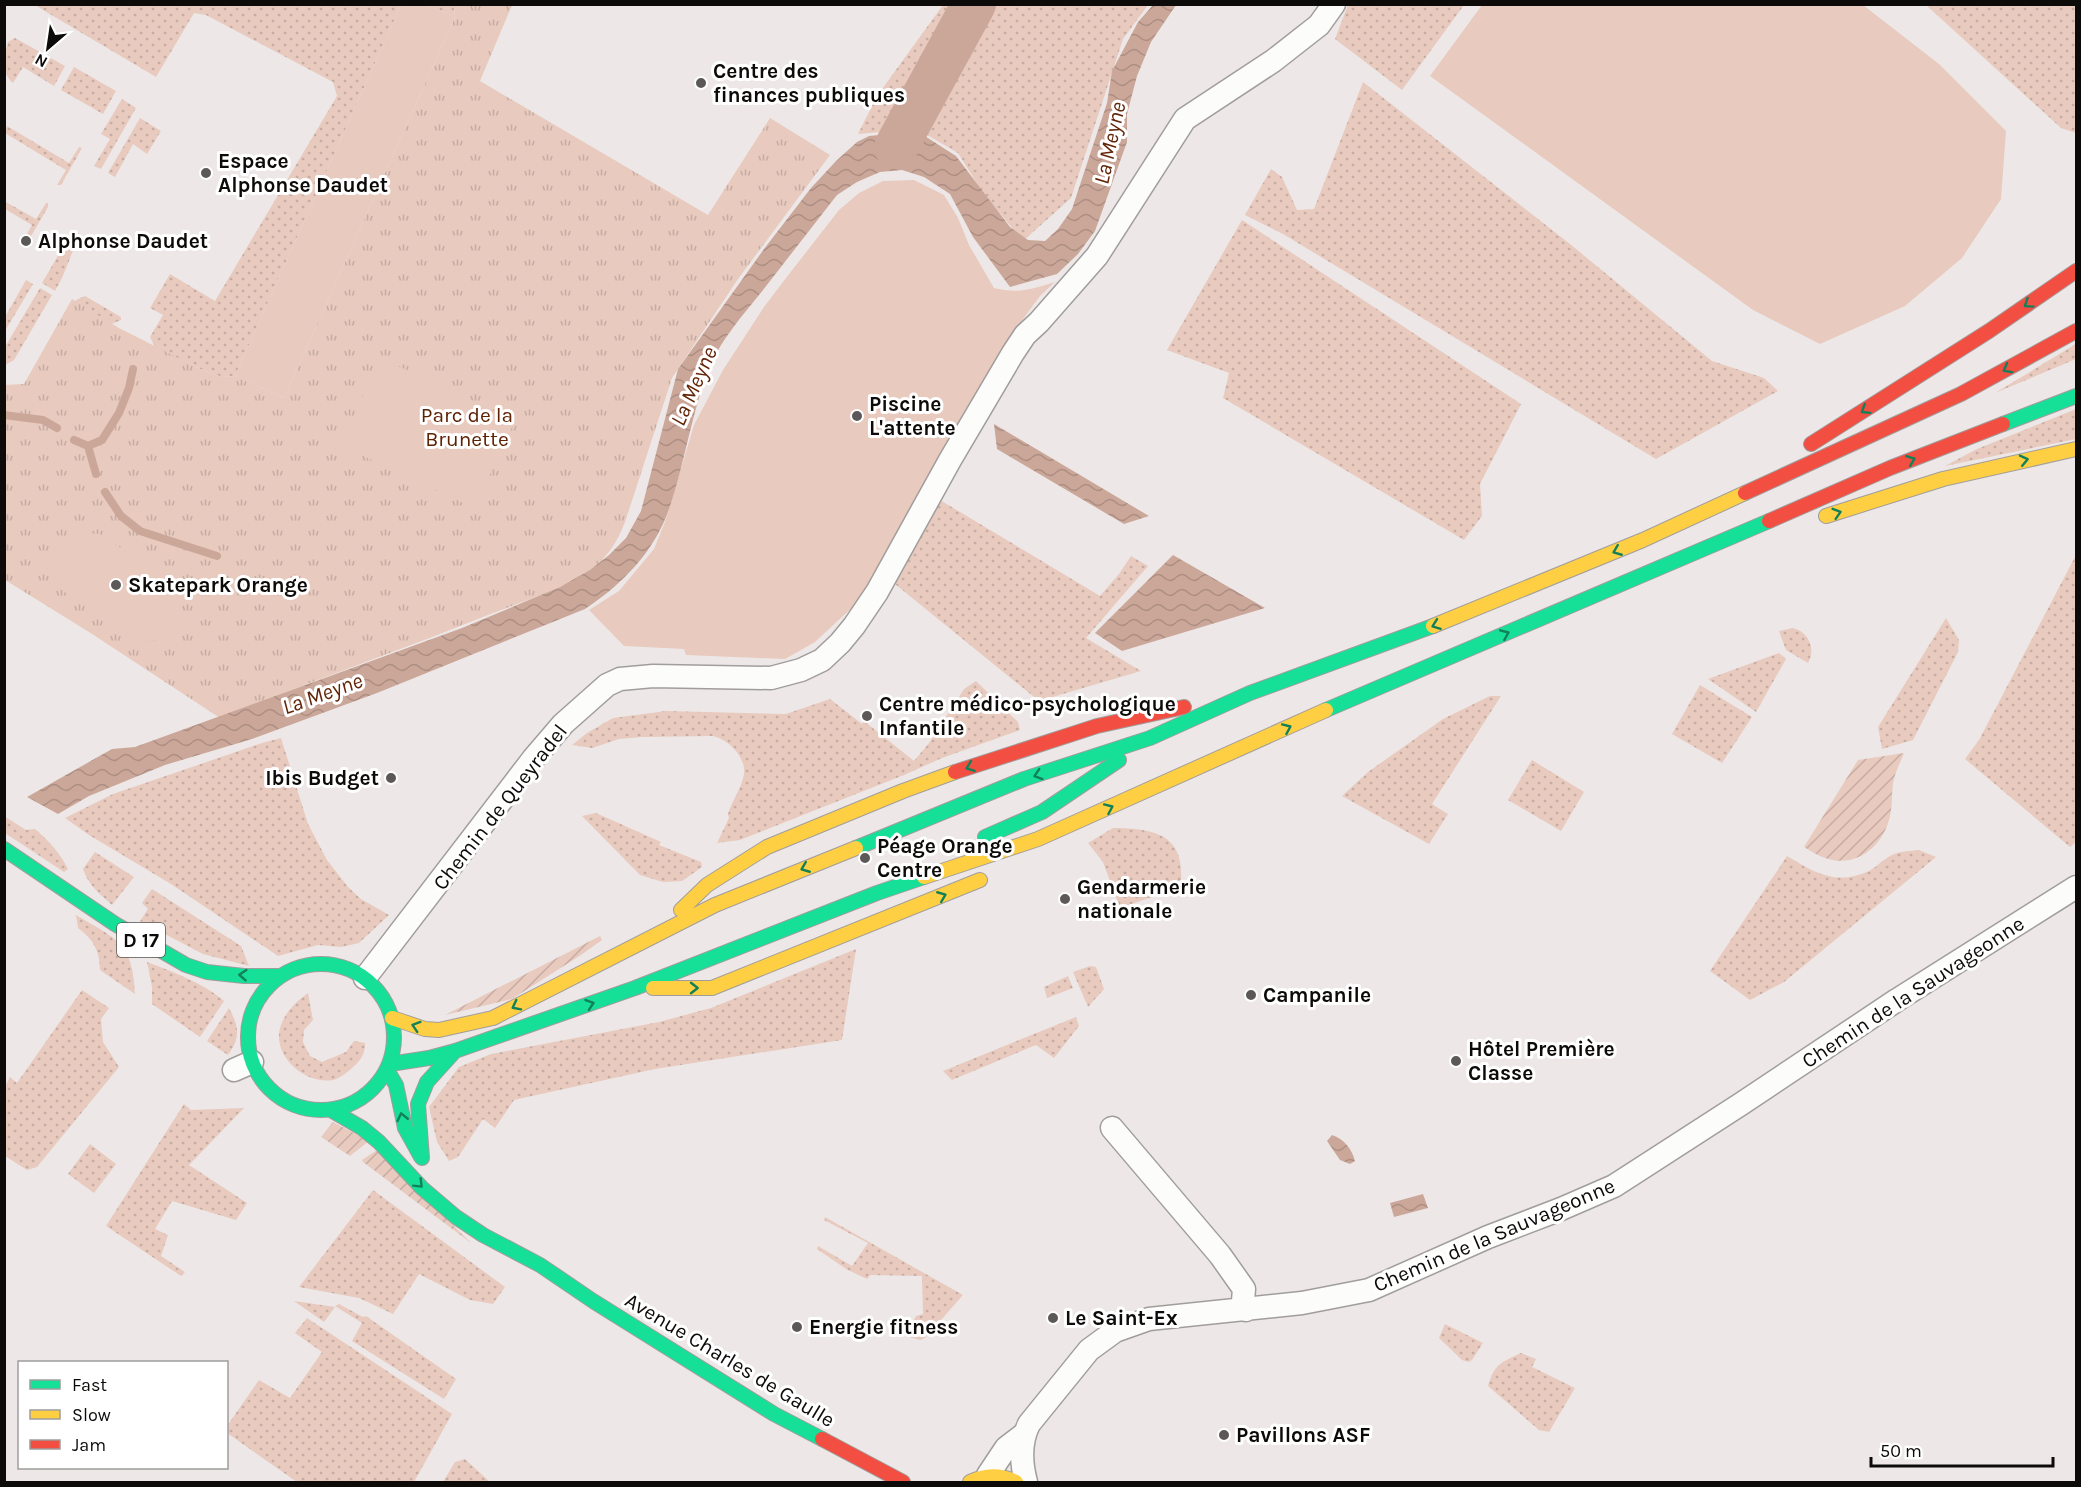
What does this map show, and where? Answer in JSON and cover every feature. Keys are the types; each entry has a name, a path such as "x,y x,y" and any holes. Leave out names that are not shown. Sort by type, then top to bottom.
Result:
{"main road":[{"path":"1689,519 1989,331 2076,271"},
{"path":"1056,787 1150,738 1250,693 1458,617 1644,540 1961,394 2076,331"},
{"path":"434,1171 422,1158 405,1128 396,1085 389,1067 455,1051 635,988 877,893 1038,839 1367,692 1661,569 1890,468 2076,396"},
{"path":"1853,469 1950,430"},
{"path":"1808,522 1943,479 2076,449"},
{"path":"1644,540 1765,499"},
{"path":"1661,569 1785,529"},
{"path":"651,938 707,885 767,847 903,791 998,757 1097,726 1250,693"},
{"path":"1005,770 1150,738"},
{"path":"977,841 1042,812 1150,738"},
{"path":"393,1018 425,1029 440,1030 493,1018 715,905 1024,779 1150,738"},
{"path":"1024,857 1038,839"},
{"name":"D 17","path":"4,849 136,937 186,965 207,972 244,976 280,976"},
{"path":"682,954 738,940 944,855"},
{"path":"696,896 780,856"},
{"path":"635,988 712,988 995,874"},
{"path":"550,989 676,941"},
{"name":"D 17","path":"323,964 345,968 365,978 382,996 393,1018 395,1033 389,1067 378,1084 364,1097 349,1106 331,1110 298,1107 283,1100 259,1077 243,1066 254,1006 265,989 280,976 300,967 323,964"},
{"name":"D 17","path":"207,972 222,989"},
{"path":"550,989 616,972"},
{"path":"238,1010 249,1024"},
{"path":"422,1158 418,1104 427,1082 455,1051"},
{"name":"Avenue Charles de Gaulle","path":"331,1110 362,1128 379,1142 422,1188 456,1217 483,1235 540,1265 745,1396 903,1482"},
{"name":"Avenue Charles de Gaulle","path":"510,1234 540,1265"},
{"path":"979,1479 1009,1478 1016,1482"}],"street":[{"name":"Chemin de Queyradel","path":"365,978 532,759 563,724 607,685 620,679 653,676 771,678 801,670 822,660 840,643 877,592 950,460 1013,353 1025,335 1097,256 1185,118 1273,61 1319,25 1334,4"},
{"name":"Chemin de la Sauvageonne","path":"979,1479 1006,1448 1023,1435 1045,1402 1089,1350 1115,1331 1149,1318 1302,1303 1369,1290 1488,1237 1561,1209 1614,1185 1751,1098 1906,994 2076,887"},
{"path":"1112,1128 1220,1255 1244,1289 1242,1301 1246,1310"},
{"path":"1023,1435 1023,1469 1026,1482"}],"green space":[{"path":"33,4 401,5 235,376 222,377 155,347 150,337 163,315 150,308 170,274 215,301 337,96 333,82 206,15 194,13 156,77"},
{"path":"1348,4 1464,5 1402,90 1335,39"},
{"path":"401,5 426,5 455,17 284,398 235,376"},
{"path":"426,5 454,5 455,17"},
{"name":"Parc de la Brunette","path":"454,5 512,5 480,81 708,215 770,118 830,155 738,279 672,378 625,522 619,537 601,561 577,579 552,590 220,718 5,580 4,385 24,384 72,299 119,328 198,368 222,377 235,376 284,398 455,17"},
{"path":"943,5 1148,5 1123,39 1071,198 1023,241 983,193 958,153 917,129 858,134 877,96"},
{"path":"1482,5 1863,5 1939,64 2006,131 2001,199 1962,258 1905,306 1820,344 1753,310 1430,76"},
{"path":"1926,5 2076,5 2076,133 2061,128"},
{"path":"15,38 65,66 54,86 23,67 13,83 9,79 4,59 8,42"},
{"path":"74,67 116,91 103,114 61,90"},
{"path":"1363,82 1570,244 1712,361 1764,378 1778,391 1656,459 1283,234 1245,215 1271,169 1282,177 1297,210 1314,209"},
{"path":"122,99 136,108 101,169 94,166 110,139 101,134"},
{"path":"140,118 161,131 147,154 133,144 115,177 108,173"},
{"path":"7,126 69,163 79,147 82,148 61,185 57,185 66,170 5,133"},
{"path":"914,180 944,195 994,288 1018,291 1055,282 1040,296 1009,338 948,450 856,604 815,642 785,659 686,655 684,649 624,646 589,610 619,591 654,549 665,522 694,425 723,370 764,307 839,210 859,193 883,181"},
{"path":"4,201 36,219 48,203 48,207 27,243 23,241 32,225 5,209"},
{"path":"1242,220 1521,404 1480,484 1482,516 1464,540 1223,398 1229,373 1167,350"},
{"path":"73,230 80,234 55,291 42,283"},
{"path":"26,280 33,284 5,331 5,317"},
{"path":"40,288 52,295 14,360 5,365 5,347"},
{"path":"85,296 121,317 121,320 107,326 74,303"},
{"path":"2076,344 2076,359 1995,393"},
{"path":"381,358 515,421 474,508 340,445"},
{"path":"2076,409 2076,439 1945,466 1977,449"},
{"path":"940,500 1100,596 1131,556 1148,566 1086,638 1141,671 1039,701 895,584"},
{"name":"Skatepark Orange","path":"83,533 100,534 169,580 182,592 182,615 168,639 148,641 134,637 60,589 52,569 55,553 68,536"},
{"path":"2076,555 2076,842 2070,847 1965,759 1979,740"},
{"path":"1946,618 1959,640 1958,652 1913,740 1882,749 1878,727"},
{"path":"1793,628 1803,633 1810,642 1811,652 1808,663 1786,650 1779,631"},
{"path":"1779,653 1786,659 1756,712 1708,679"},
{"path":"976,681 1018,722 1020,730 942,758 740,840 717,843 729,818 728,814 744,774 742,761 725,741 713,736 642,737 619,739 592,748 572,745 613,718 666,711 786,714 830,699 862,724 864,721 914,761 929,743 964,689"},
{"path":"1700,685 1752,717 1722,763 1672,734"},
{"path":"1490,696 1501,696 1432,804 1448,814 1429,844 1342,796 1368,772 1443,719"},
{"path":"281,738 308,824 327,860 348,887 361,899 389,915 359,943 341,947 318,945 278,956 171,884 65,818 113,794"},
{"path":"1904,753 1894,779 1887,827 1875,845 1858,857 1836,861 1822,857 1804,847 1858,760"},
{"path":"1532,760 1584,792 1561,831 1508,800"},
{"path":"596,813 661,842 659,845 701,862 702,867 682,881 663,882 640,875 582,816"},
{"path":"4,816 26,830 35,829 54,848 68,869 64,872 5,833"},
{"path":"1113,828 1147,831 1169,841 1176,850 1180,862 1179,897 1175,894 1175,890 1154,889 1152,897 1120,908 1103,862 1088,843"},
{"path":"1919,850 1936,857 1784,982 1750,1000 1710,971 1787,856 1826,876 1846,877 1869,871 1895,854"},
{"path":"95,852 134,877 112,905 91,885 83,869"},
{"path":"152,889 241,946 249,966 203,954 140,921 148,909 142,903"},
{"path":"76,915 112,937 126,952 134,977 135,994 100,970 97,951 92,941 78,928"},
{"path":"600,936 602,940 512,999 445,1015"},
{"path":"856,949 842,1040 655,1069 514,1100 495,1128 483,1119 458,1157 449,1161 437,1142 429,1107 459,1067 491,1054 659,1022 711,1008"},
{"path":"147,962 198,984 224,1001 200,1037 152,1004 152,987"},
{"path":"1090,966 1096,967 1104,989 1088,1007 1073,972"},
{"path":"1068,976 1073,988 1047,998 1044,987"},
{"path":"82,990 109,1008 101,1019 103,1042 119,1067 37,1167 27,1170 5,1156 5,1086 10,1077 17,1083"},
{"path":"308,993 313,1020 304,1030 303,1042 310,1056 322,1062 346,1052 354,1041 365,1043 363,1054 358,1062 346,1073 333,1080 312,1078 301,1073 285,1057 281,1047 279,1036 283,1020 292,1007"},
{"path":"229,1008 237,1026 237,1037 228,1055 207,1041"},
{"path":"1076,1017 1079,1026 1054,1058 1036,1045 952,1080 943,1071"},
{"path":"184,1104 191,1110 244,1108 189,1165 247,1203 236,1220 172,1201 155,1229 168,1235 161,1256 185,1272 181,1276 106,1226"},
{"path":"333,1122 369,1141 350,1156 321,1137"},
{"path":"90,1144 116,1164 94,1193 68,1174"},
{"path":"377,1150 471,1243 363,1162 362,1160"},
{"path":"373,1190 505,1287 493,1304 470,1300 419,1274 393,1314 359,1298 299,1287"},
{"path":"825,1217 963,1295 925,1338 920,1340 909,1337 907,1332 916,1316 923,1314 922,1276 870,1275 867,1279 846,1269 817,1249 818,1246 852,1266 868,1243 824,1220"},
{"path":"294,1301 335,1307 324,1322"},
{"path":"339,1304 363,1317 366,1316 456,1379 444,1399 352,1341 362,1323 335,1306"},
{"path":"307,1318 452,1414 414,1482 297,1482 228,1434 228,1425 259,1380 290,1398 322,1352 295,1333"},
{"path":"1445,1324 1483,1343 1472,1360 1469,1362 1462,1360 1439,1338"},
{"path":"1521,1353 1536,1359 1532,1367 1575,1388 1549,1432 1539,1430 1488,1386 1496,1368"},
{"path":"465,1459 490,1482 443,1482 455,1462"}],"water":[{"name":"La Meyne","path":"1153,5 1176,5 1151,42 1137,76 1127,114 1127,142 1095,231 1078,254 1057,274 1010,287 973,237 950,194 924,177 902,170 880,172 857,182 837,195 740,319 712,362 699,397 676,488 656,537 625,577 585,609 377,693 252,739 165,765 89,796 58,814 27,797 112,749 135,747 462,628 560,587 590,570 626,538 641,511 678,369 764,249 811,188 836,161 857,142 869,136 917,131 956,156 1010,227 1028,240 1045,241 1058,229 1072,209 1107,103 1112,71 1138,22"},
{"path":"994,424 1149,516 1124,524 997,449"},
{"path":"1173,555 1265,608 1122,651 1095,633"},
{"path":"1332,1135 1347,1145 1355,1161 1350,1164 1340,1160 1327,1141"},
{"path":"1423,1194 1428,1208 1394,1217 1390,1203"}],"waterway":[{"path":"896,147 974,4"},
{"path":"74,440 88,446 102,440 119,413 129,388 133,369"},
{"path":"4,415 43,420 57,428"},
{"path":"88,446 96,474"},
{"path":"105,492 121,516 140,531 217,556"}],"traffic: fast":[{"path":"2003,424 2076,396"},
{"path":"1326,710 1769,521"},
{"path":"856,848 1024,779 1150,738 1250,693 1433,626"},
{"path":"985,837 1042,812 1119,760"},
{"path":"4,849 115,924 186,965 207,972 244,976 280,976"},
{"path":"390,1064 455,1051 635,988 877,893 924,877"},
{"path":"321,964 349,969 373,985 389,1009 394,1037 389,1065 373,1089 349,1105 321,1110 293,1105 269,1089 253,1065 248,1037 253,1009 269,985 293,969 321,964"},
{"path":"422,1158 418,1104 427,1082 455,1051"},
{"path":"387,1070 396,1085 405,1128 421,1157"},
{"path":"331,1110 362,1128 379,1142 422,1188 456,1217 483,1235 540,1265 593,1301 774,1414 822,1439"}],"traffic: slow":[{"path":"1826,516 1943,479 2076,449"},
{"path":"1433,626 1643,540 1745,493"},
{"path":"924,877 1038,839 1326,710"},
{"path":"681,910 707,885 767,847 955,772"},
{"path":"392,1018 425,1029 439,1030 493,1018 715,905 856,848"},
{"path":"653,988 712,988 980,880"},
{"path":"970,1482 993,1476 1016,1482"}],"traffic: jam":[{"path":"1811,444 1989,331 2076,271"},
{"path":"1745,493 1961,394 2076,331"},
{"path":"1769,521 1890,468 2003,424"},
{"path":"955,772 1097,726 1184,707"},
{"path":"822,1439 903,1482"}],"place":[{"name":"Centre des finances publiques","path":"701,83"},
{"name":"Espace Alphonse Daudet","path":"206,173"},
{"name":"Alphonse Daudet","path":"26,241"},
{"name":"Piscine L'attente","path":"857,416"},
{"name":"Skatepark Orange","path":"116,585"},
{"name":"Centre médico-psychologique Infantile","path":"867,716"},
{"name":"Ibis Budget","path":"391,778"},
{"name":"Péage Orange Centre","path":"865,858"},
{"name":"Gendarmerie nationale","path":"1065,899"},
{"name":"Campanile","path":"1251,995"},
{"name":"Hôtel Première Classe","path":"1456,1061"},
{"name":"Le Saint-Ex","path":"1053,1318"},
{"name":"Energie fitness","path":"797,1327"},
{"name":"Pavillons ASF","path":"1224,1435"}]}
